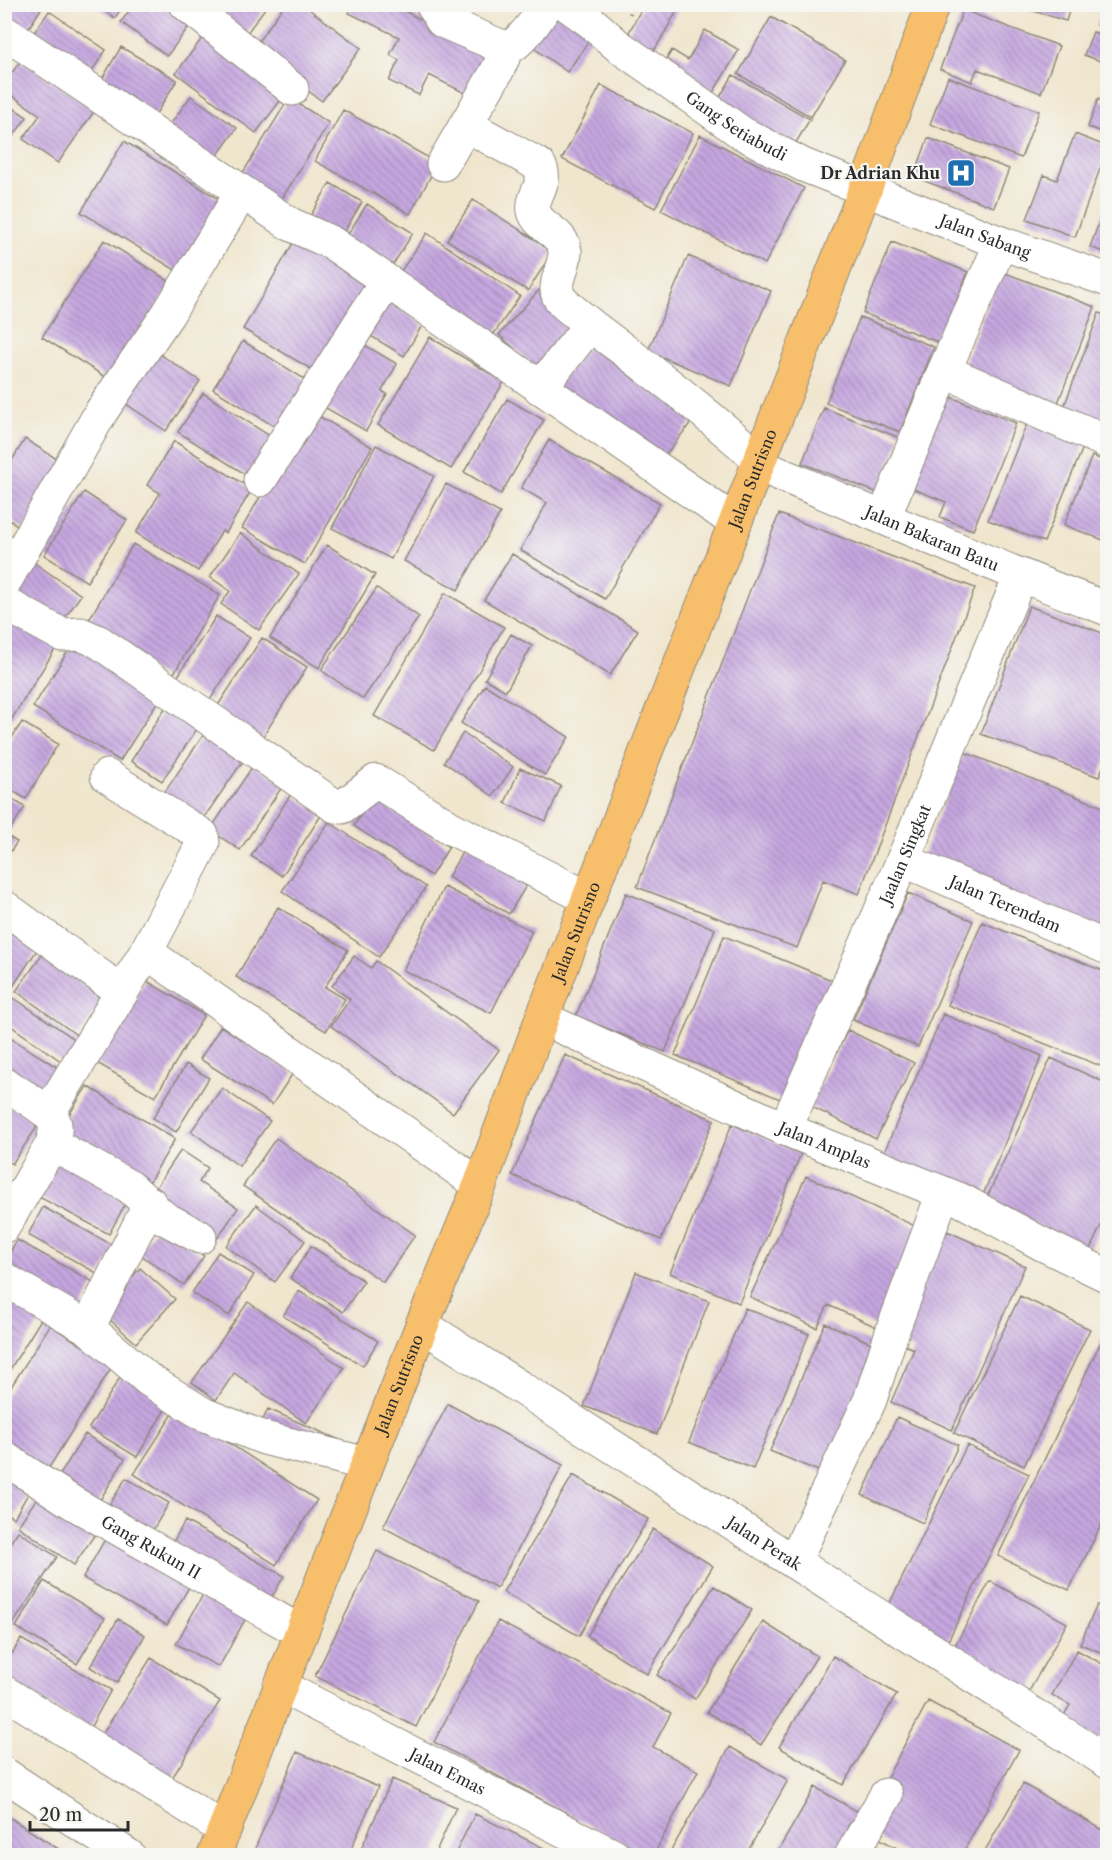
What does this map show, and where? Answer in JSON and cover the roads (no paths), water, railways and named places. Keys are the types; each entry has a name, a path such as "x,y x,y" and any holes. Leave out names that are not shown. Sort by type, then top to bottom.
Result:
{"main road":[{"name":"Jalan Sutrisno","path":"219,1848 367,1464 480,1185 588,898 865,190 933,4"}],"street":[{"path":"186,4 292,89"},
{"path":"432,4 442,21 507,49"},
{"path":"444,164 507,49 532,26 547,4"},
{"name":"Gang Setiabudi","path":"566,4 617,45 742,133 803,165 865,190"},
{"path":"4,32 290,224 332,243 735,522"},
{"name":"Jalan Bakaran Batu","path":"466,125 539,165 543,170 542,183 534,203 535,215 562,241 565,251 557,294 590,325 697,406 759,463 1020,577 1107,609"},
{"name":"Jalan Sabang","path":"865,190 1001,243 1107,280"},
{"path":"4,583 101,412 168,314 242,192"},
{"path":"884,517 944,371 1001,243"},
{"path":"260,480 386,282"},
{"path":"540,388 590,325"},
{"path":"944,371 1107,442"},
{"name":"Jaalan Singkat","path":"785,1129 903,860 1020,577"},
{"path":"4,603 62,635 81,634 99,642 335,806 342,807 376,781 451,828 588,898"},
{"path":"4,1226 50,1129 122,992 146,952 203,839 201,835 107,776"},
{"name":"Jalan Terendam","path":"903,860 1107,948"},
{"path":"4,907 122,992"},
{"path":"146,952 480,1185"},
{"name":"Jalan Amplas","path":"542,1018 785,1129 961,1200 1107,1276"},
{"path":"4,1084 50,1129 130,1187 164,1218 200,1237"},
{"path":"795,1562 870,1400 891,1335 944,1193"},
{"path":"88,1328 150,1203"},
{"path":"4,1279 88,1328 149,1380 203,1414 264,1438 367,1464"},
{"name":"Jalan Perak","path":"422,1325 1107,1762"},
{"name":"Gang Rukun II","path":"4,1458 73,1503 301,1632"},
{"name":"Jalan Emas","path":"280,1686 614,1856"},
{"path":"4,1692 219,1848"},
{"path":"4,1774 129,1856"},
{"path":"851,1856 886,1795"}],"place":[{"name":"Dr Adrian Khu","path":"961,173"}]}
